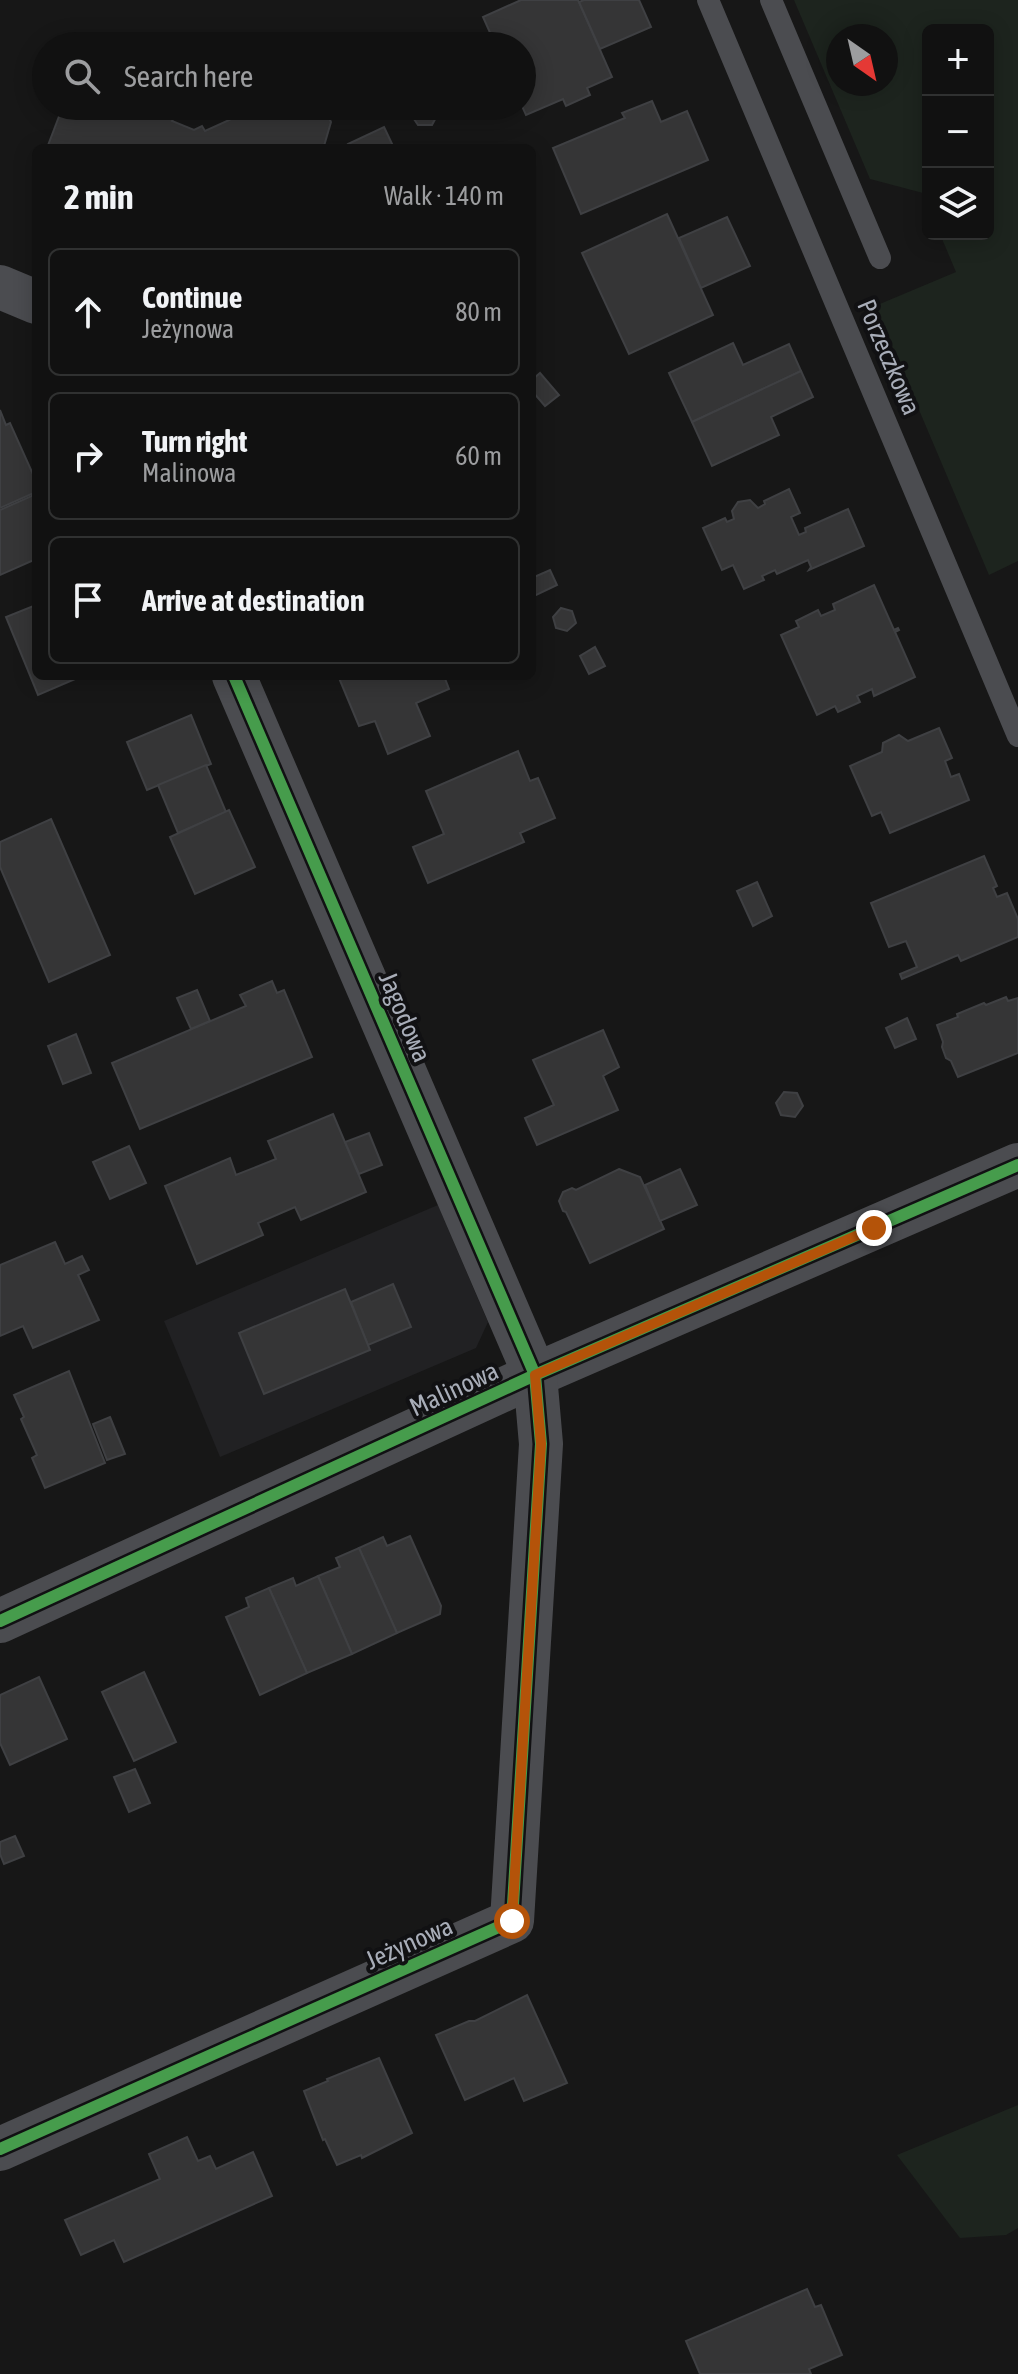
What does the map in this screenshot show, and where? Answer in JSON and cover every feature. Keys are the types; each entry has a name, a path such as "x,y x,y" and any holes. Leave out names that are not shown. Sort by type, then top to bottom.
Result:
{"street":[{"path":"0,287 32,300"},
{"name":"Jagodowa","path":"236,680 535,1375"},
{"name":"Malinowa","path":"3,1611 1018,1165"},
{"name":"Jeżynowa","path":"0,2149 512,1921 541,1444 535,1375"}],"lane":[{"name":"Porzeczkowa","path":"708,0 1018,736"},
{"path":"771,0 880,258"}],"shaded area":[{"path":"794,0 1018,0 1018,561 989,575 875,306 956,272 943,240 994,240 994,24 922,24 922,193 870,179 835,96 898,96 898,24 826,24 826,75"},
{"path":"438,1205 488,1322 476,1348 220,1457 164,1321"},
{"path":"1018,2105 1018,2228 1006,2235 960,2238 897,2155"}],"building":[{"path":"521,0 578,0 612,77 587,88 590,95 566,106 563,99 536,111 536,32 490,32 483,17"},
{"path":"639,0 651,27 600,49 579,2"},
{"path":"652,101 661,122 687,111 708,160 581,214 553,148 625,118 622,113"},
{"path":"58,120 172,120 194,130 202,126 205,131 229,120 331,122 325,144 49,144"},
{"path":"415,120 435,120 432,125 418,125"},
{"path":"384,127 392,144 348,144"},
{"path":"667,214 713,315 629,354 582,253"},
{"path":"727,217 750,266 701,288 679,238"},
{"path":"733,343 743,365 789,344 801,371 692,422 669,373"},
{"path":"801,371 813,397 771,417 779,435 712,466 692,422"},
{"path":"540,373 559,395 545,406 536,396 536,376"},
{"path":"0,410 6,425 10,423 32,472 32,494 0,508"},
{"path":"789,489 800,513 791,517 799,535 806,532 805,528 848,509 864,546 809,570 808,560 777,574 775,570 762,576 764,580 744,589 733,565 722,570 703,528 725,518 727,522 734,519 732,511 738,502 750,500 758,508 765,504 764,501"},
{"path":"32,496 32,561 0,575 0,510"},
{"path":"550,570 557,585 536,595 536,576"},
{"path":"874,585 894,630 899,630 895,632 915,677 874,696 872,689 857,696 860,702 838,712 835,706 817,715 781,635 799,627 796,621 818,610 821,616 835,610 833,604"},
{"path":"32,607 32,680 73,680 38,695 6,617"},
{"path":"561,608 572,611 576,623 567,631 556,628 553,617"},
{"path":"595,647 605,666 589,674 580,656"},
{"path":"340,680 446,680 449,689 416,703 430,736 388,754 375,721 359,726"},
{"path":"191,715 211,764 147,790 127,742"},
{"path":"939,728 952,758 945,761 951,777 959,774 969,800 890,833 881,812 872,816 850,766 882,752 883,743 899,735 908,741"},
{"path":"518,751 530,781 538,778 555,818 520,833 524,842 428,883 413,847 444,834 426,791"},
{"path":"206,765 226,812 178,833 158,785"},
{"path":"229,810 255,867 195,894 170,837"},
{"path":"51,819 110,955 49,982 0,867 0,842"},
{"path":"984,856 997,886 993,888 997,897 1007,893 1018,919 1018,937 961,961 958,955 902,979 900,974 917,967 906,941 889,947 871,903"},
{"path":"757,882 772,916 753,926 737,891"},
{"path":"272,981 277,993 284,990 312,1057 140,1129 112,1063 246,1006 240,995"},
{"path":"197,990 210,1021 191,1029 177,998"},
{"path":"1006,997 1008,1001 1018,998 1018,1053 958,1077 951,1061 946,1058 937,1025 984,1003 986,1005"},
{"path":"907,1018 916,1039 895,1048 886,1028"},
{"path":"603,1030 619,1067 603,1076 618,1110 537,1145 525,1118 554,1105 533,1060"},
{"path":"76,1034 91,1073 63,1084 48,1046"},
{"path":"784,1092 797,1093 803,1106 795,1117 781,1115 776,1103"},
{"path":"333,1114 366,1192 301,1220 295,1207 258,1223 263,1235 197,1264 165,1186 230,1158 236,1175 276,1159 268,1141"},
{"path":"369,1133 382,1165 359,1174 345,1142"},
{"path":"129,1146 146,1183 110,1199 93,1162"},
{"path":"619,1169 640,1177 664,1229 590,1263 559,1201 563,1192 572,1188 576,1190"},
{"path":"680,1169 697,1205 660,1221 645,1185"},
{"path":"55,1242 65,1264 82,1256 89,1270 78,1275 99,1320 33,1348 23,1326 0,1336 0,1265"},
{"path":"393,1284 411,1327 368,1345 351,1302"},
{"path":"345,1289 370,1350 264,1394 239,1333"},
{"path":"69,1371 105,1463 45,1488 32,1458 37,1455 14,1395"},
{"path":"110,1417 125,1454 107,1460 93,1424"},
{"path":"410,1536 441,1606 440,1614 397,1633 359,1548 383,1537 387,1546"},
{"path":"359,1548 397,1633 352,1654 318,1576 340,1567 336,1558"},
{"path":"318,1576 352,1654 307,1673 269,1588 293,1578 296,1586"},
{"path":"269,1588 307,1673 260,1695 226,1617 249,1607 246,1598"},
{"path":"144,1672 176,1742 134,1761 102,1692"},
{"path":"39,1677 67,1739 10,1765 0,1743 0,1695"},
{"path":"135,1769 150,1803 129,1812 114,1777"},
{"path":"15,1836 24,1856 4,1864 0,1842"},
{"path":"527,1995 567,2083 524,2101 514,2078 465,2100 436,2035 475,2021"},
{"path":"379,2058 412,2133 362,2158 361,2155 337,2165 323,2140 304,2091"},
{"path":"187,2137 198,2161 210,2156 216,2169 253,2152 272,2196 124,2262 114,2240 81,2255 65,2220 160,2179 149,2154"},
{"path":"807,2289 815,2307 821,2305 842,2355 809,2369 811,2374 700,2374 686,2341"}],"cycle path":[{"path":"0,2149 512,1921 541,1444 535,1375 236,680"},
{"path":"0,1621 535,1375 1018,1165"}],"route":[{"path":"512,1921 541,1444 535,1375 874,1228"}]}
